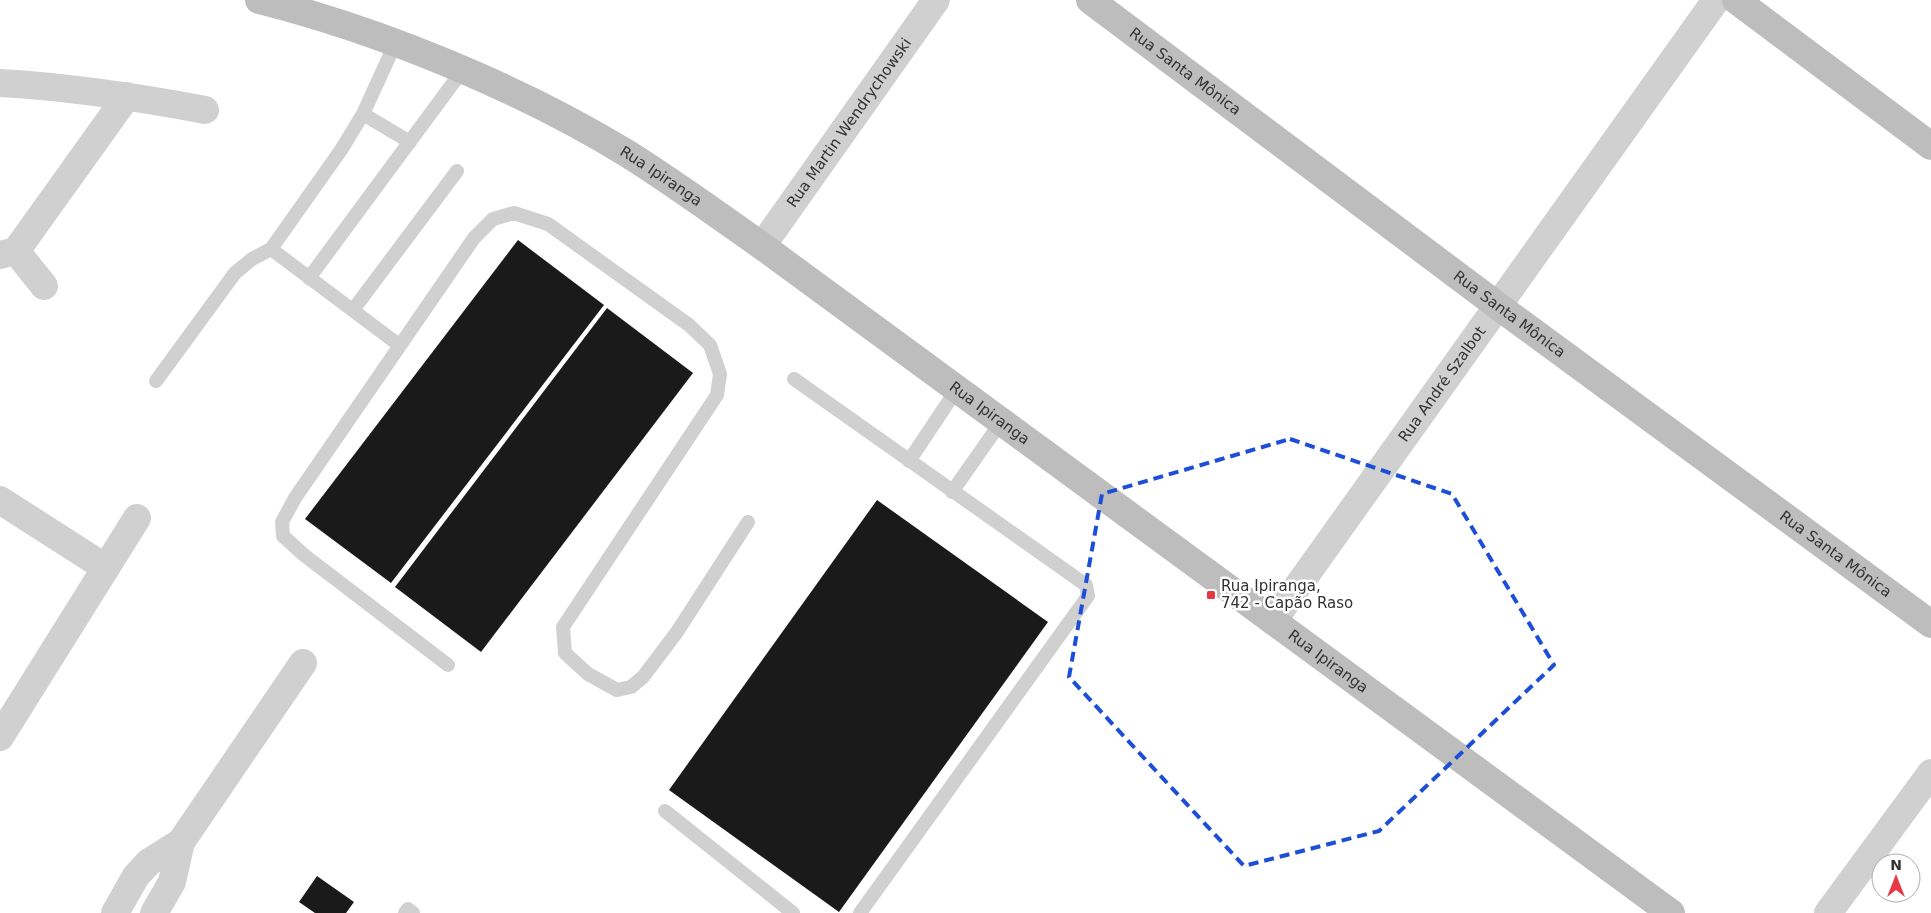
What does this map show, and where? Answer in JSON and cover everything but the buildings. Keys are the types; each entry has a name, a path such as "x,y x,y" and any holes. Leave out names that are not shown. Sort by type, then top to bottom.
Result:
{"main road":[{"name":"Rua Ipiranga","path":"259,0 341,24 462,71 568,120 628,154 762,246 1672,913"},
{"name":"Rua Santa Mônica","path":"1090,0 1498,306 1931,624"},
{"path":"1736,0 1931,146"}],"street":[{"name":"Rua Martin Wendrychowski","path":"762,246 936,0"},
{"name":"Rua André Szalbot","path":"1273,621 1716,0"},
{"path":"0,83 127,96 205,110"},
{"path":"44,286 8,253 127,96"},
{"path":"0,500 106,568"},
{"path":"0,737 137,518"},
{"path":"154,913 172,882 181,842 303,663"},
{"path":"1828,913 1931,773"},
{"path":"115,913 136,876 149,862 181,842"}],"lane":[{"path":"156,381 235,273 252,259 271,248 341,150 363,114 395,44"},
{"path":"309,278 462,71"},
{"path":"363,114 410,142"},
{"path":"353,310 457,171"},
{"path":"448,665 350,592 283,536 282,522 295,498 399,345 474,238 493,219 514,213 548,224 690,324 710,345 720,374 717,395 563,626 565,652 588,674 616,690 631,687 643,676 677,632 748,522"},
{"path":"271,248 399,345"},
{"path":"794,379 1086,585 1088,596 860,913"},
{"path":"909,461 957,389"},
{"path":"952,492 1001,422"},
{"path":"666,811 793,913"},
{"path":"405,913 408,909 414,913"}],"highlighted area":[{"path":"1290,439 1452,494 1554,665 1379,831 1244,866 1069,677 1102,494"}],"place":[{"name":"Rua Ipiranga, 742 - Capão Raso","path":"1211,595"}]}
